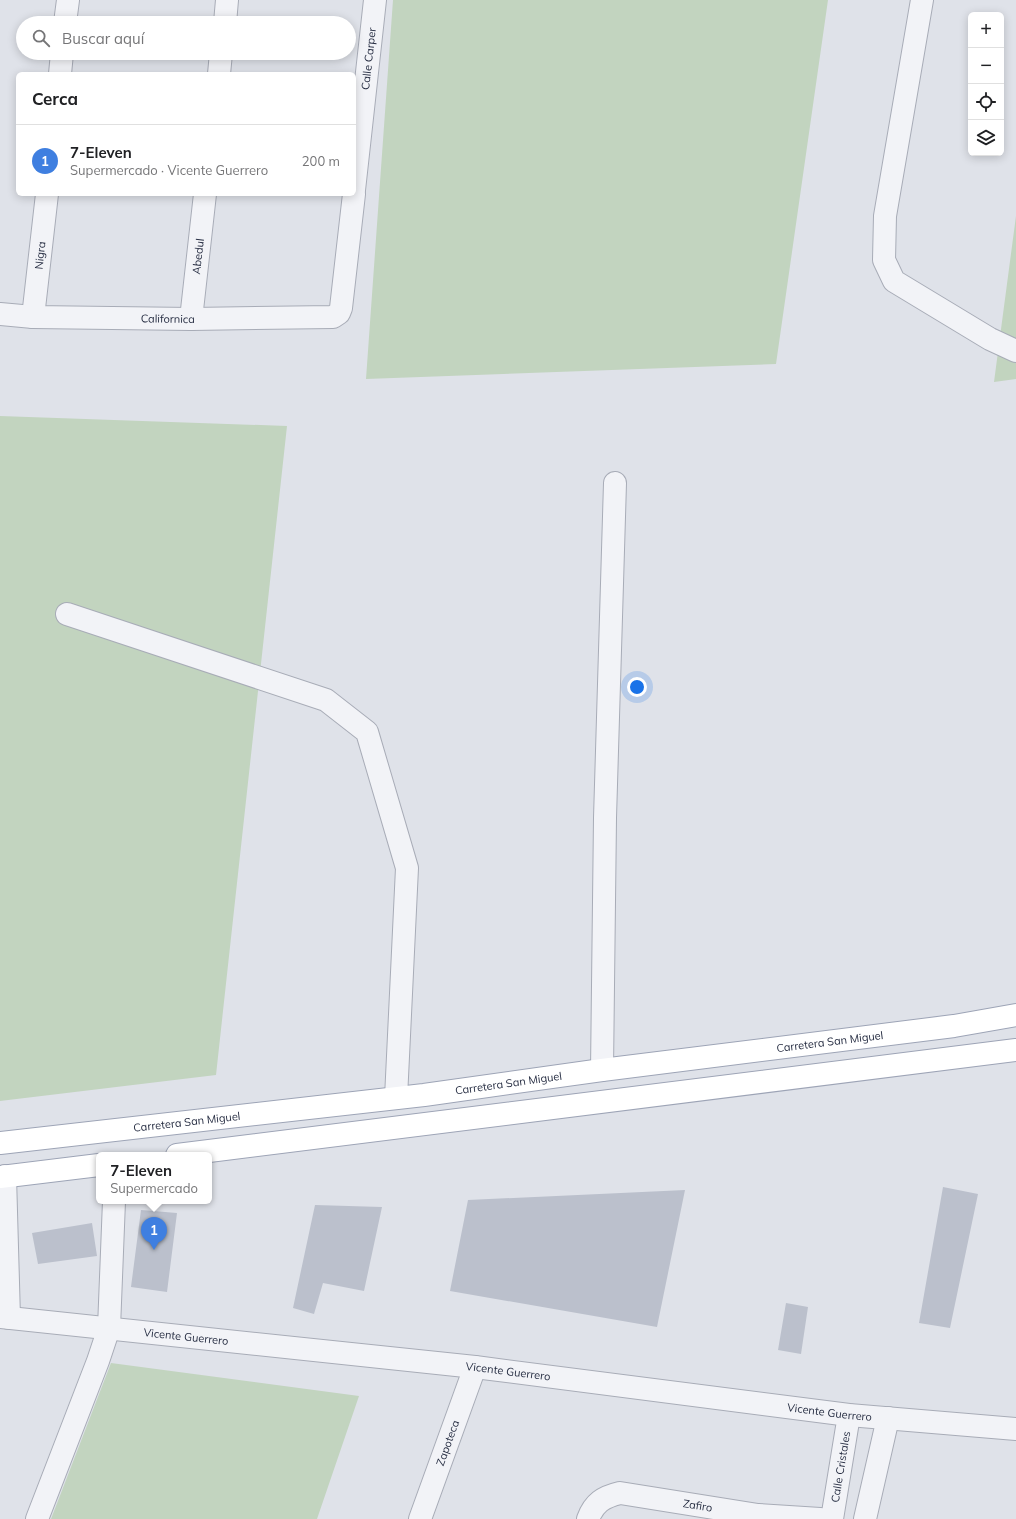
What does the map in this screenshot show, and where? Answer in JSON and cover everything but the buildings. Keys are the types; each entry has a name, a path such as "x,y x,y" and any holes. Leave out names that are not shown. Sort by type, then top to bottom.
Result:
{"main road":[{"name":"Carretera San Miguel","path":"0,1143 396,1098 602,1070 954,1026 1016,1015"},
{"path":"201,1152 1016,1050"},
{"path":"3,1176 96,1164"}],"street":[{"path":"66,16 68,0"},
{"path":"226,16 227,0"},
{"name":"Calle Carper","path":"356,172 375,0"},
{"path":"922,0 886,216 884,260 894,281 990,339 1016,351"},
{"path":"60,72 61,60"},
{"path":"219,72 220,60"},
{"name":"Nigra","path":"33,317 47,196"},
{"name":"Abedul","path":"191,319 205,196"},
{"name":"Californica","path":"0,314 33,317 191,319 336,316 341,308 354,196"},
{"path":"602,1070 604,818 615,483"},
{"path":"67,614 326,700 367,732 407,868 396,1098"},
{"path":"3,1176 4,1318"},
{"path":"37,1519 98,1361 109,1328 114,1204"},
{"name":"Vicente Guerrero","path":"4,1318 475,1368 849,1415 1016,1429"},
{"name":"Zapoteca","path":"420,1519 475,1368"},
{"name":"Calle Cristales","path":"832,1519 849,1415"},
{"path":"865,1519 888,1418"},
{"name":"Zafiro","path":"588,1519 594,1506 601,1499 609,1495 620,1493 757,1517 820,1519"}],"green space":[{"path":"393,0 828,0 776,364 366,379"},
{"path":"1016,216 1016,379 994,382"},
{"path":"0,416 287,426 216,1075 0,1101"},
{"path":"111,1363 359,1396 317,1519 51,1519"}],"place":[{"name":"7-Eleven","path":"154,1250"}]}
